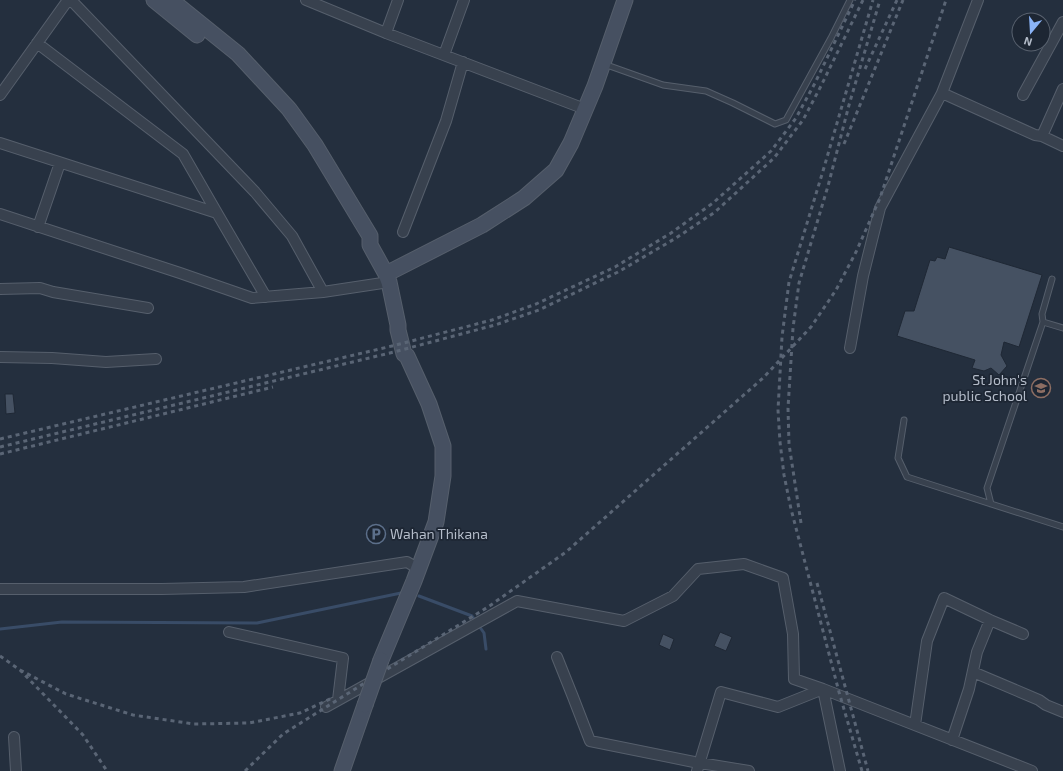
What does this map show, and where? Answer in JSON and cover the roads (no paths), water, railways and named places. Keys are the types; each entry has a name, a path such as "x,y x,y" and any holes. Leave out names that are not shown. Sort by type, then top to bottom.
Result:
{"main road":[{"path":"154,0 171,5 229,60 280,112 308,150 362,240 370,245 387,278 404,354 407,356 429,404 443,446 443,476 436,522 419,569 381,660 342,771"},
{"path":"387,278 482,225 524,198 556,170 571,143 585,109 603,64 625,0"}],"street":[{"path":"0,95 68,0"},
{"path":"71,0 255,192 292,236 323,292"},
{"path":"306,0 386,33 585,109"},
{"path":"386,33 398,0"},
{"path":"444,55 464,0"},
{"path":"850,348 863,276 880,208 942,93 978,0"},
{"path":"1023,95 1063,22"},
{"path":"37,44 183,154 266,297"},
{"path":"403,232 446,121 463,62"},
{"path":"1042,136 1063,89"},
{"path":"942,93 1063,146"},
{"path":"0,143 217,213"},
{"path":"38,227 60,163"},
{"path":"0,214 252,298 323,292 387,278"},
{"path":"0,289 40,288 53,292 148,308"},
{"path":"0,357 52,358 106,362 156,359"},
{"path":"0,589 162,589 244,587 407,562 419,569"},
{"path":"326,707 517,601 624,621 674,596 698,569 744,564 783,578 793,634 794,679 1032,771"},
{"path":"915,725 927,641 944,598 1023,634"},
{"path":"952,740 969,689 977,652 990,620"},
{"path":"229,632 343,658 338,700"},
{"path":"557,658 590,742 697,767 749,771"},
{"path":"973,672 1039,700 1046,705 1063,712"},
{"path":"697,767 721,692 778,707 823,689"},
{"path":"823,689 840,771"},
{"path":"14,737 16,771"}],"lane":[{"path":"603,64 663,85 706,91 775,124 786,120 850,0"},
{"path":"991,504 987,488 1043,322 1042,314 1052,279"},
{"path":"1043,322 1063,328"},
{"path":"904,420 898,458 907,477 1063,527"}],"waterway":[{"path":"0,629 62,622 257,623 401,593"},
{"path":"419,596 472,616 484,633 486,649"}],"railway":[{"path":"0,439 392,346 492,320 536,304 615,267 671,233 713,203 771,151 796,118 815,83 855,0"},
{"path":"0,447 394,352 495,325 539,310 618,272 676,238 715,212 774,158 803,120 863,0"},
{"path":"862,771 839,692 791,509 784,475 778,410 782,337 789,282 873,0"},
{"path":"801,523 789,444 788,408 793,328 799,283 880,0"},
{"path":"865,69 897,0"},
{"path":"844,144 903,0"},
{"path":"245,771 283,734 488,607 566,552 763,378 811,327 836,290 856,252 880,198 946,0"},
{"path":"0,454 273,387"},
{"path":"817,583 868,771"},
{"path":"0,656 20,670 83,735 107,771"},
{"path":"20,670 66,694 133,715 194,724 249,723 300,713 332,698"}],"place":[{"name":"St John's public School","path":"1041,388"},
{"name":"Wahan Thikana","path":"376,534"}]}
